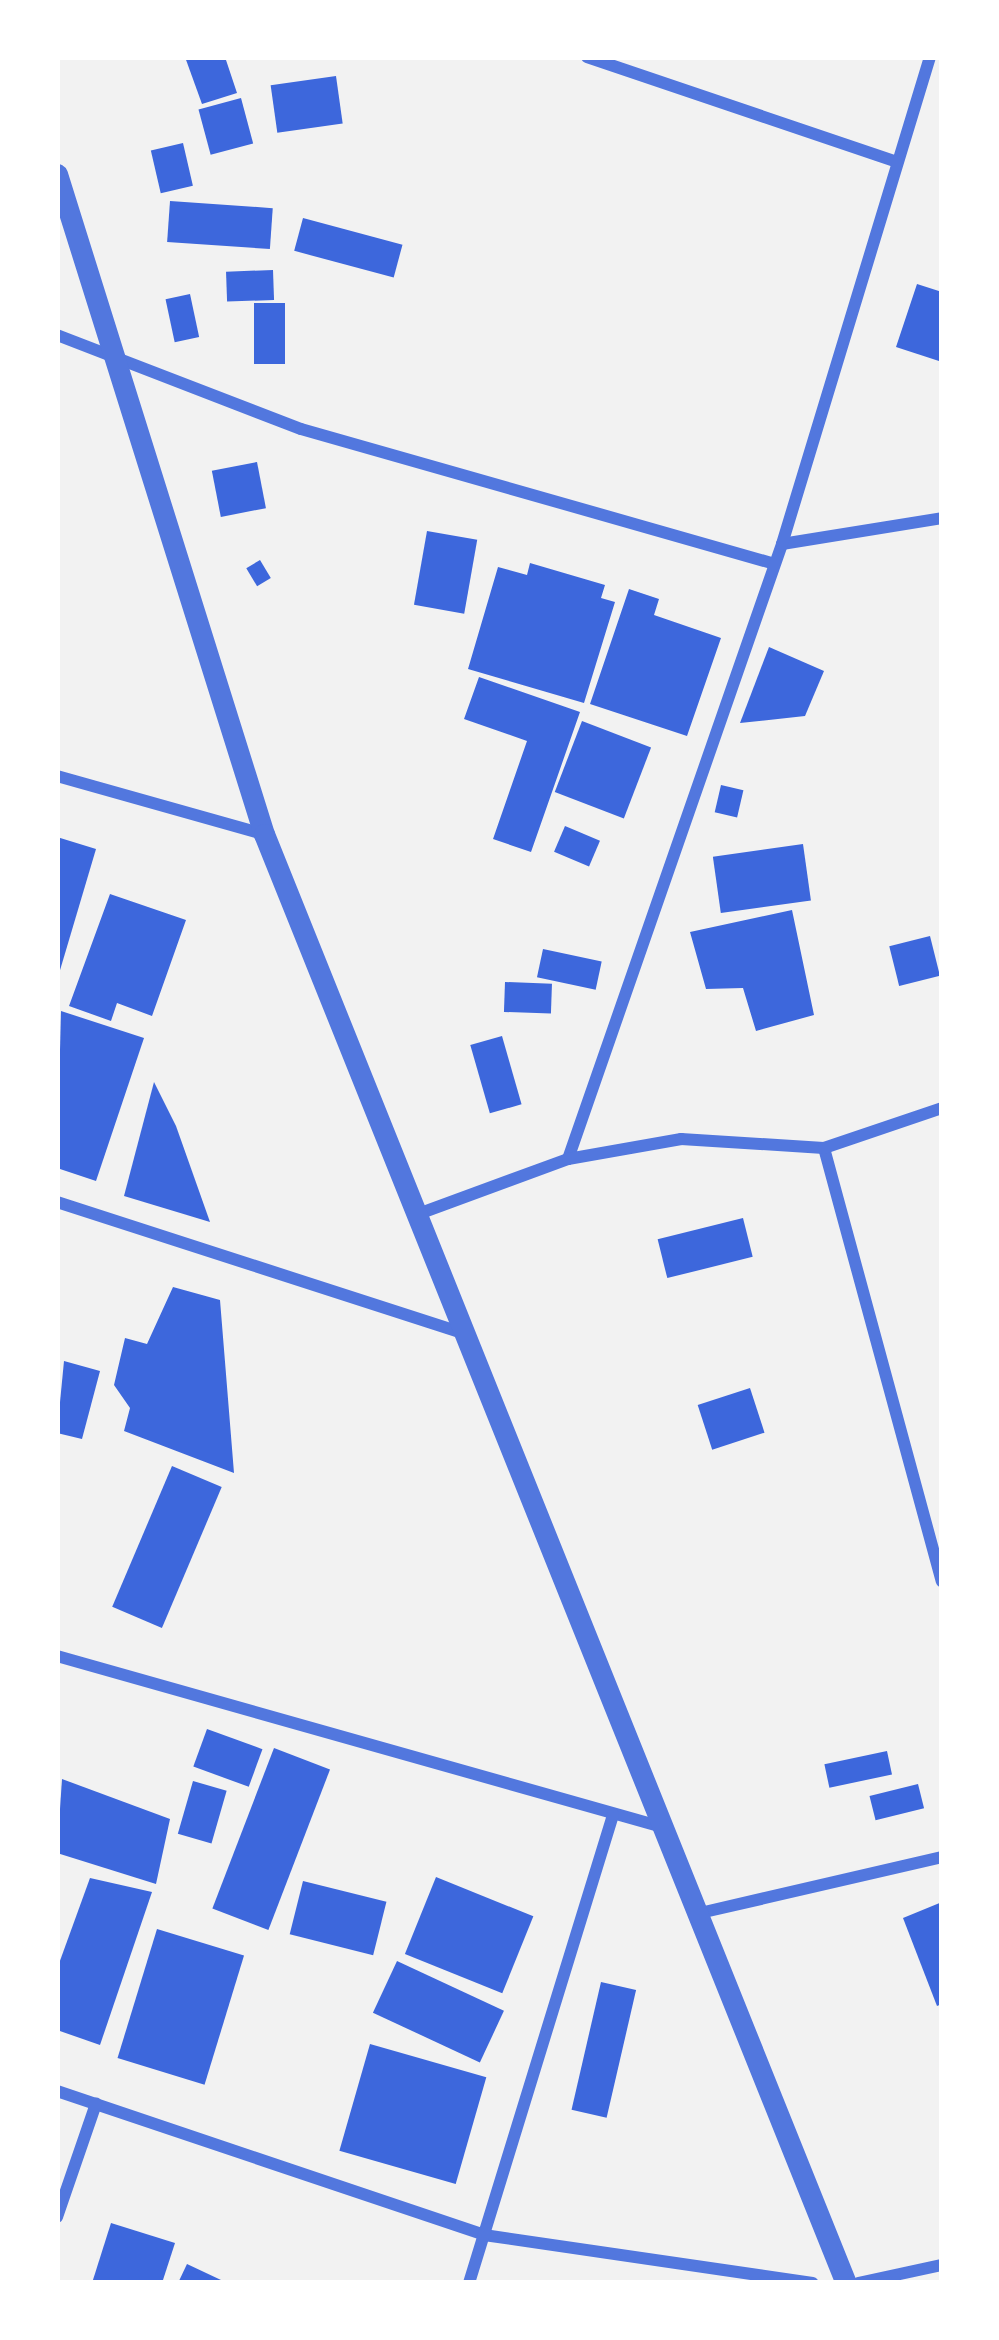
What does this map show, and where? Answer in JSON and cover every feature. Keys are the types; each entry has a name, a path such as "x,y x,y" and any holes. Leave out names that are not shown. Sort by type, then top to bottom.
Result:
{"street":[{"path":"587,57 894,161"},
{"path":"568,1159 782,544 894,161 930,57"},
{"path":"57,174 122,354 264,834 421,1213 464,1333 846,2283"},
{"path":"57,335 122,354 301,429 772,563"},
{"path":"782,544 942,518"},
{"path":"57,776 264,834"},
{"path":"421,1213 568,1159 681,1139 824,1148 942,1108"},
{"path":"824,1148 942,1581"},
{"path":"57,1202 464,1333"},
{"path":"57,1656 663,1827"},
{"path":"469,2283 613,1815"},
{"path":"700,1913 942,1857"},
{"path":"57,2091 484,2235 813,2283"},
{"path":"57,2217 96,2104"},
{"path":"858,2283 942,2265"}],"building":[{"path":"185,57 225,57 237,93 202,104"},
{"path":"336,76 343,124 277,133 271,85"},
{"path":"241,98 253,143 211,155 198,109"},
{"path":"183,143 193,186 161,193 151,150"},
{"path":"170,201 273,208 270,249 167,242"},
{"path":"303,218 402,245 394,277 294,251"},
{"path":"273,270 274,300 227,302 226,272"},
{"path":"917,284 942,292 942,362 896,347"},
{"path":"190,294 199,337 175,342 166,299"},
{"path":"254,303 285,303 285,364 254,364"},
{"path":"257,462 266,508 221,517 212,471"},
{"path":"427,531 477,540 464,614 414,605"},
{"path":"260,560 271,578 257,586 246,568"},
{"path":"530,563 605,585 601,598 615,602 584,703 468,669 498,567 527,575"},
{"path":"629,589 659,599 654,615 721,638 687,736 590,704"},
{"path":"769,647 824,671 805,716 740,723"},
{"path":"479,677 580,712 531,852 493,839 527,741 464,719"},
{"path":"582,721 651,748 624,818 555,792"},
{"path":"721,785 743,790 737,817 715,812"},
{"path":"565,826 600,841 589,867 554,852"},
{"path":"57,837 96,849 58,977 57,977"},
{"path":"803,844 811,900 721,913 713,857"},
{"path":"110,894 186,920 152,1016 117,1003 111,1021 69,1006"},
{"path":"792,910 814,1015 756,1031 743,988 706,989 690,932"},
{"path":"930,936 940,976 899,986 889,946"},
{"path":"543,949 602,961 596,990 537,977"},
{"path":"505,982 552,984 551,1014 504,1012"},
{"path":"61,1011 144,1038 96,1181 57,1168"},
{"path":"502,1036 522,1104 490,1113 470,1045"},
{"path":"154,1082 176,1126 210,1222 124,1196"},
{"path":"743,1218 753,1257 667,1278 658,1239"},
{"path":"173,1287 220,1300 234,1473 124,1431 130,1408 114,1385 125,1338 147,1344"},
{"path":"64,1361 100,1371 82,1439 57,1433"},
{"path":"750,1388 765,1433 712,1450 698,1405"},
{"path":"172,1466 222,1487 162,1628 112,1607"},
{"path":"207,1729 262,1749 249,1787 193,1767"},
{"path":"274,1748 330,1770 268,1930 212,1909"},
{"path":"887,1751 892,1774 829,1788 824,1764"},
{"path":"62,1779 170,1819 156,1884 57,1853"},
{"path":"193,1781 227,1791 211,1844 178,1834"},
{"path":"918,1784 924,1808 876,1820 869,1796"},
{"path":"436,1877 533,1916 502,1993 405,1954"},
{"path":"90,1878 152,1892 100,2045 57,2030 57,1969"},
{"path":"303,1881 386,1902 373,1955 290,1934"},
{"path":"942,1902 942,2004 937,2006 903,1918"},
{"path":"157,1929 244,1956 205,2085 118,2058"},
{"path":"397,1961 504,2011 480,2063 373,2013"},
{"path":"601,1982 636,1990 607,2118 572,2110"},
{"path":"370,2044 486,2077 456,2184 339,2151"},
{"path":"111,2223 175,2243 162,2283 92,2283"},
{"path":"187,2264 221,2280 178,2283"}]}
